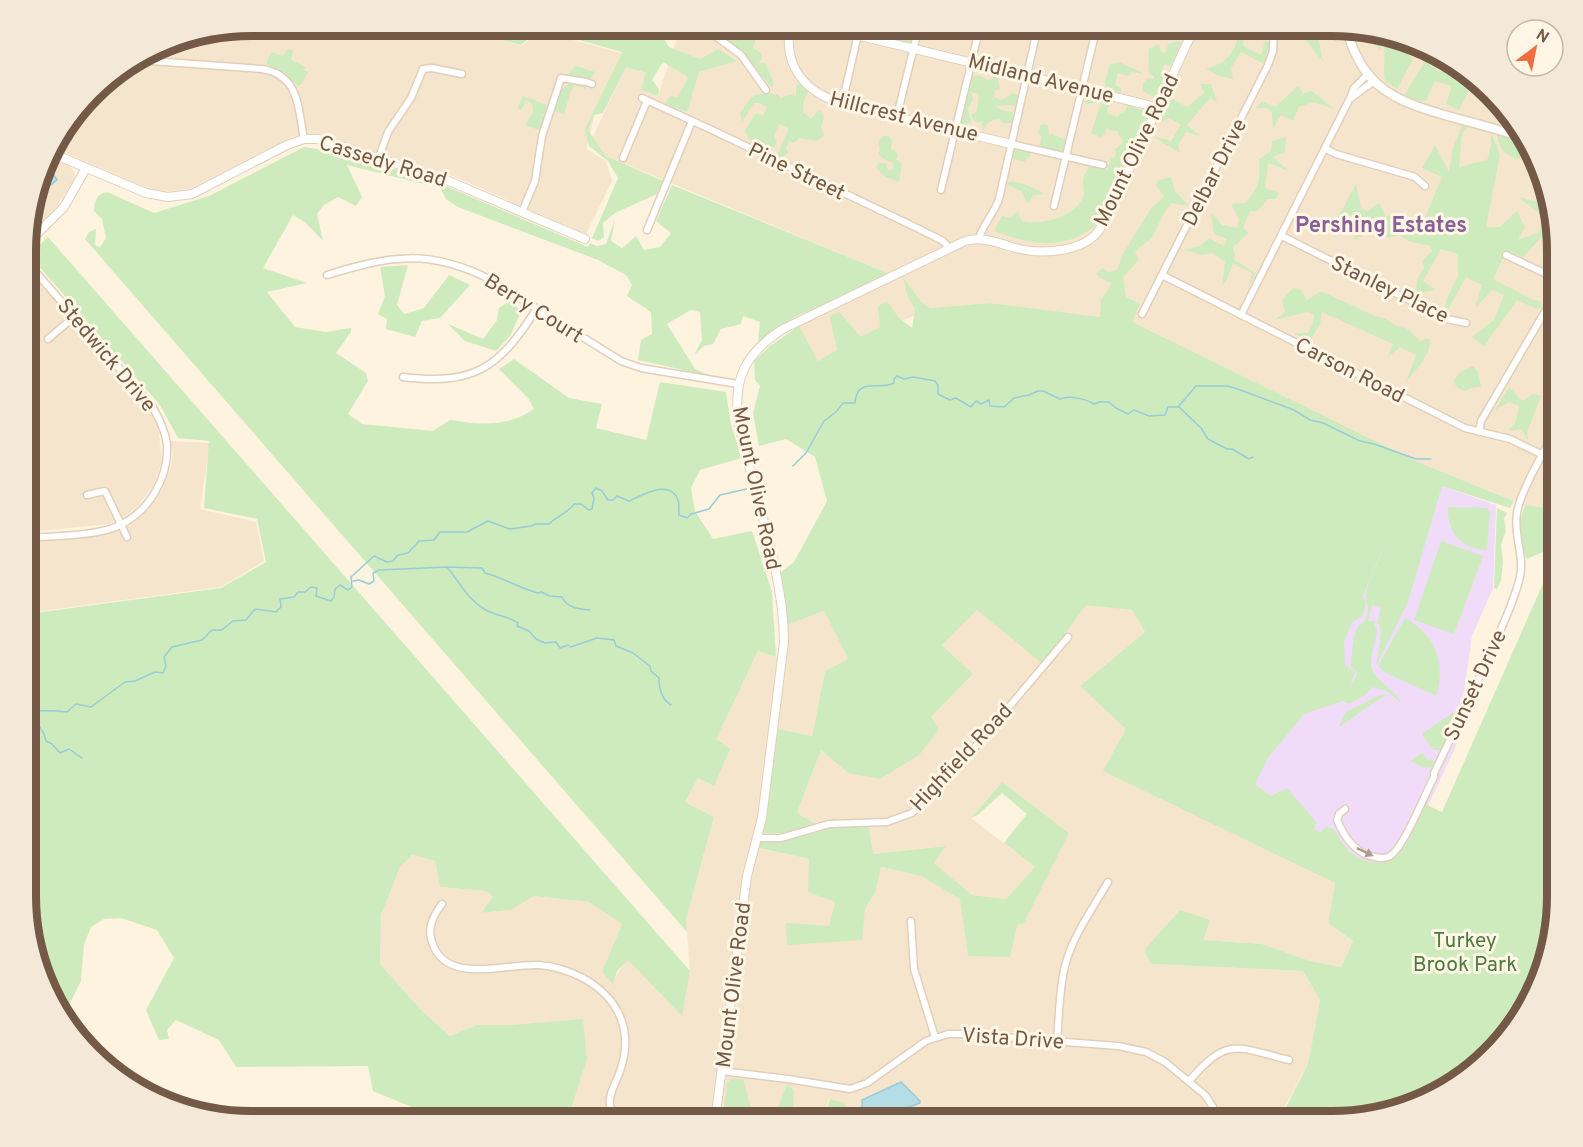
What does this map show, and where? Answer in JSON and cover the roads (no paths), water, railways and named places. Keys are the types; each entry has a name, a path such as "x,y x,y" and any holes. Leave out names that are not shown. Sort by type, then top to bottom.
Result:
{"main road":[{"path":"1349,36 1355,54 1368,74 1394,96 1409,104 1512,134"}],"street":[{"path":"715,36 741,55 766,90"},
{"name":"Hillcrest Avenue","path":"789,36 790,55 801,78 819,95 842,104 1103,165"},
{"path":"842,104 858,36"},
{"name":"Midland Avenue","path":"858,36 1082,88 1157,109"},
{"path":"897,116 917,36"},
{"path":"941,190 977,36"},
{"path":"979,239 997,204 1036,36"},
{"path":"1054,206 1094,36"},
{"name":"Mount Olive Road","path":"716,1111 745,887 764,806 780,680 784,627 777,580 739,424 736,399 742,371 754,353 777,333 965,241 979,239 1017,249 1040,251 1073,246 1092,237 1104,222 1190,36"},
{"name":"Delbar Drive","path":"1142,314 1268,65 1273,51 1274,36"},
{"path":"150,61 262,69 277,73 286,80 294,92 304,139"},
{"path":"379,157 388,132 411,98 423,69 432,68 462,74"},
{"path":"1241,315 1326,149 1354,88 1368,74"},
{"path":"522,212 535,181 542,136 561,78 592,84"},
{"path":"1350,98 1374,81"},
{"name":"Pine Street","path":"623,158 644,100 930,234 945,242 949,248"},
{"path":"647,230 692,121"},
{"name":"Cassedy Road","path":"58,156 146,193 162,197 181,197 207,188 287,145 304,139 326,140 444,179 585,239"},
{"path":"1326,149 1415,177 1425,186"},
{"path":"36,235 61,211 73,194 86,168"},
{"name":"Stanley Place","path":"1282,237 1447,319 1466,323"},
{"path":"1506,255 1547,274"},
{"name":"Berry Court","path":"327,275 384,259 414,258 436,261 477,273 627,364 738,384"},
{"name":"Stedwick Drive","path":"36,272 152,406 160,420 167,457 161,482 144,508 120,525 94,532 36,537"},
{"name":"Carson Road","path":"1162,275 1458,425 1512,439 1543,455"},
{"path":"403,377 442,380 478,371 494,362 510,348 537,308"},
{"path":"1479,432 1481,421 1547,308"},
{"path":"48,339 75,316"},
{"name":"Sunset Drive","path":"1345,809 1339,814 1337,820 1351,843 1368,855 1387,858 1393,854 1407,832 1434,777 1516,591 1522,567 1517,514 1522,497 1547,447"},
{"path":"87,495 105,491 127,537"},
{"name":"Highfield Road","path":"758,838 781,838 829,824 887,822 912,813 932,795 975,747 1068,637"},
{"path":"1057,1042 1066,959 1108,882"},
{"path":"442,904 432,920 431,939 438,954 450,965 471,970 516,965 545,965 579,976 610,1000 624,1028 626,1045 620,1071 610,1095 613,1111"},
{"path":"911,921 914,969 935,1037"},
{"name":"Vista Drive","path":"721,1071 850,1089 867,1083 916,1046 935,1037 961,1034 1134,1048 1159,1058 1189,1081 1209,1101 1212,1111"},
{"path":"1189,1081 1213,1057 1228,1049 1246,1049 1289,1060"}],"water":[{"path":"54,175 57,180 45,190 49,176"},
{"path":"901,1082 920,1103 888,1111 868,1111 862,1109 862,1100"}],"waterway":[{"path":"793,466 806,453 824,421 843,403 855,403 857,395 864,387 888,385 894,383 897,376 904,379 913,377 935,381 938,385 938,394 950,400 956,398 971,407 976,401 981,404 989,400 990,406 1004,407 1014,398 1043,391 1060,399 1077,398 1094,404 1109,402 1128,414 1134,410 1149,416 1165,415 1168,407 1178,407 1196,386 1227,386 1294,410 1310,420 1323,423 1360,441 1416,459 1431,459"},
{"path":"1179,407 1201,428 1208,439 1249,459 1253,457"},
{"path":"36,711 67,712 76,704 91,707 125,682 135,681 155,672 163,673 166,666 164,657 172,647 202,640 212,630 222,630 233,621 246,620 255,609 276,612 281,607 280,599 294,597 298,592 305,592 311,587 317,588 316,596 331,601 335,589 340,585 348,590 352,587 351,577 374,556 387,562 393,561 398,555 408,553 419,541 434,540 440,532 467,532 488,521 510,529 549,524 574,504 581,504 589,510 592,509 594,498 592,493 596,488 602,491 608,500 613,500 617,496 629,501 655,490 669,490 678,500 679,515 687,518 691,514 709,509 720,495 751,488"},
{"path":"447,567 482,568 485,573 538,593 562,597 570,606 590,610"},
{"path":"353,581 359,580 369,584 374,581 373,573 379,570 447,567 469,596 480,606 518,623 517,626 529,631 536,639 545,643 556,642 560,648 568,645 571,647 597,638 614,640 616,646 633,653 650,666 651,671 659,678 663,697 671,705"},
{"path":"36,721 46,741 60,753 69,749 82,758"}],"district":[{"name":"Pershing Estates","path":"1381,224"}],"park label":[{"name":"Turkey Brook Park","path":"1465,952"}]}
